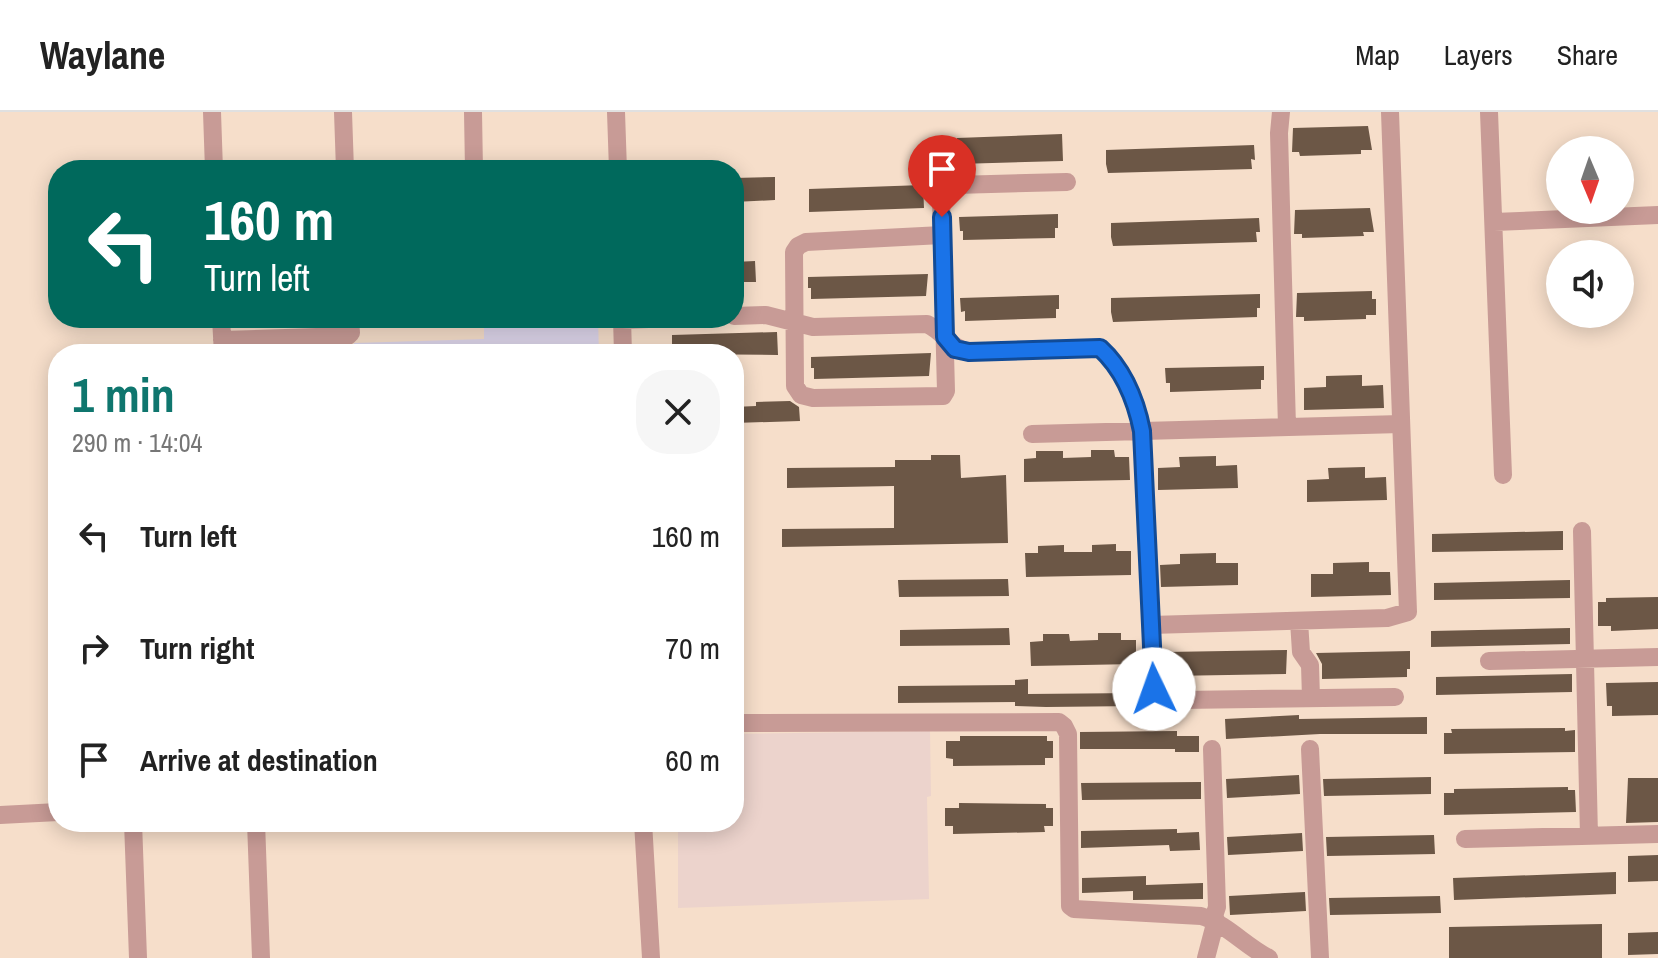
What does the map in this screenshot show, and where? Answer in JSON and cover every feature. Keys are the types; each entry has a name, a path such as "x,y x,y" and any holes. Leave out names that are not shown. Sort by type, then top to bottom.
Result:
{"street":[{"path":"212,112 214,160"},
{"path":"343,112 345,160"},
{"path":"473,112 474,160"},
{"path":"616,112 618,160"},
{"path":"1281,112 1287,427"},
{"path":"1151,625 1387,618 1408,612 1390,112"},
{"path":"1489,112 1503,475"},
{"path":"942,235 806,242 798,246 794,252 795,386 801,395 813,398 943,396 946,391 945,337 941,198 945,189 955,185 1067,182"},
{"path":"1494,222 1658,215"},
{"path":"744,316 766,315 813,327 927,324 938,329 955,349 969,352 1100,348 1116,367 1139,413 1154,689 1158,695 1181,700 1395,697"},
{"path":"257,344 349,336"},
{"path":"1032,434 1401,424"},
{"path":"1582,531 1589,836"},
{"path":"1299,621 1301,652 1310,665 1311,698"},
{"path":"1489,661 1658,657"},
{"path":"744,723 1059,722 1068,734 1070,906 1074,909 1184,914 1215,920 1244,944 1269,958"},
{"path":"1206,958 1217,907 1212,749"},
{"path":"1310,749 1320,958"},
{"path":"0,815 48,813"},
{"path":"133,832 138,958"},
{"path":"256,832 261,958"},
{"path":"644,832 652,957"},
{"path":"1465,839 1658,834"}],"shaded area":[{"path":"484,328 598,328 599,344 354,343 484,339"},
{"path":"930,731 931,796 927,797 929,899 678,908 678,832 744,832 744,734"}],"building":[{"path":"1368,126 1372,150 1361,150 1361,154 1300,156 1299,152 1292,152 1293,128"},
{"path":"1062,134 1063,161 958,164 957,138"},
{"path":"1254,145 1252,169 1108,173 1106,164 1106,150"},
{"path":"775,177 775,200 744,202 744,178"},
{"path":"923,185 924,208 809,212 809,189"},
{"path":"1370,208 1374,232 1363,232 1364,236 1302,238 1302,234 1294,234 1295,210"},
{"path":"1058,214 1055,238 963,240 963,231 960,231 959,217"},
{"path":"1259,218 1257,242 1113,246 1111,237 1111,223"},
{"path":"755,261 756,282 744,282 744,262"},
{"path":"928,274 926,296 811,299 811,288 808,288 808,277"},
{"path":"1372,291 1372,299 1376,299 1376,315 1366,315 1366,319 1304,321 1304,317 1296,317 1297,293"},
{"path":"1260,294 1257,317 1113,322 1111,312 1111,298"},
{"path":"1059,295 1056,318 965,321 965,311 961,312 960,298"},
{"path":"777,332 778,355 744,355 744,344 672,344 672,335"},
{"path":"931,353 929,376 814,379 814,368 811,368 811,357"},
{"path":"1264,366 1261,389 1170,392 1170,383 1166,383 1165,368"},
{"path":"1362,375 1362,386 1383,385 1384,408 1304,410 1304,388 1326,387 1326,376"},
{"path":"790,401 799,407 800,421 744,423 744,407 756,406 756,402"},
{"path":"1091,450 1114,450 1115,457 1129,457 1130,480 1024,482 1024,459 1036,458 1036,451 1063,451 1063,458 1091,457"},
{"path":"931,455 960,455 961,478 1006,475 1008,543 782,547 782,529 894,528 894,486 787,488 787,468 895,467 895,460 931,460"},
{"path":"1216,456 1216,466 1237,465 1238,488 1158,490 1158,468 1180,467 1179,457"},
{"path":"1365,467 1365,478 1386,477 1387,500 1307,502 1307,480 1329,479 1328,468"},
{"path":"1563,531 1563,550 1432,552 1432,534"},
{"path":"1116,544 1116,551 1131,551 1131,575 1026,577 1025,553 1038,553 1038,546 1064,545 1064,552 1092,552 1092,545"},
{"path":"1216,553 1216,563 1238,563 1238,585 1161,587 1160,565 1180,564 1180,554"},
{"path":"1369,562 1369,572 1390,572 1391,595 1311,597 1311,574 1333,574 1333,563"},
{"path":"1008,579 1009,596 899,597 898,580"},
{"path":"1570,580 1570,598 1434,600 1434,583"},
{"path":"1658,597 1658,629 1611,631 1611,626 1598,626 1598,602 1606,602 1606,598"},
{"path":"1009,628 1010,645 900,646 900,630"},
{"path":"1570,628 1570,644 1431,647 1431,631"},
{"path":"1098,633 1121,633 1121,640 1136,640 1136,664 1031,666 1030,642 1043,641 1043,634 1069,634 1070,641 1098,640"},
{"path":"1287,650 1286,674 1169,676 1167,668 1166,652"},
{"path":"1410,651 1407,677 1322,679 1322,664 1316,653"},
{"path":"1572,674 1572,692 1436,695 1436,677"},
{"path":"1028,679 1028,694 1138,693 1138,706 1015,706 1015,702 898,703 898,686 1015,685 1015,680"},
{"path":"1658,682 1658,715 1612,716 1612,706 1607,706 1606,683"},
{"path":"1299,715 1299,719 1427,717 1427,734 1320,734 1226,739 1225,719"},
{"path":"1565,728 1565,731 1575,730 1575,752 1444,754 1444,733 1452,733 1451,729"},
{"path":"1177,731 1177,736 1199,736 1199,752 1080,749 1080,732"},
{"path":"960,736 1047,736 1047,741 1053,741 1053,758 1045,758 1045,765 953,766 953,759 946,758 946,741 960,741"},
{"path":"1299,775 1300,794 1227,798 1226,779"},
{"path":"1431,777 1431,794 1324,796 1323,779"},
{"path":"1628,778 1658,778 1658,822 1626,823"},
{"path":"1201,782 1201,799 1082,800 1081,783"},
{"path":"1568,787 1568,790 1575,790 1576,812 1444,815 1444,793 1454,793 1454,789"},
{"path":"959,803 1046,804 1046,808 1053,808 1053,826 1044,826 1045,832 953,834 953,826 945,826 945,808 959,808"},
{"path":"1177,829 1177,833 1199,832 1200,850 1170,851 1169,845 1081,848 1081,831"},
{"path":"1302,833 1303,851 1228,855 1227,837"},
{"path":"1434,835 1435,854 1327,856 1326,837"},
{"path":"1658,855 1658,881 1628,882 1628,856"},
{"path":"1616,872 1616,894 1454,900 1453,878"},
{"path":"1146,876 1146,885 1203,883 1203,899 1133,900 1133,891 1082,893 1082,878"},
{"path":"1305,892 1306,911 1230,915 1229,896"},
{"path":"1440,896 1441,913 1330,915 1329,898"},
{"path":"1602,924 1602,958 1449,958 1449,927"},
{"path":"1658,932 1658,954 1628,955 1628,933"}],"route":[{"path":"942,217 945,337 955,349 969,352 1100,348 1126,384 1139,413 1142,431 1154,689"}]}
